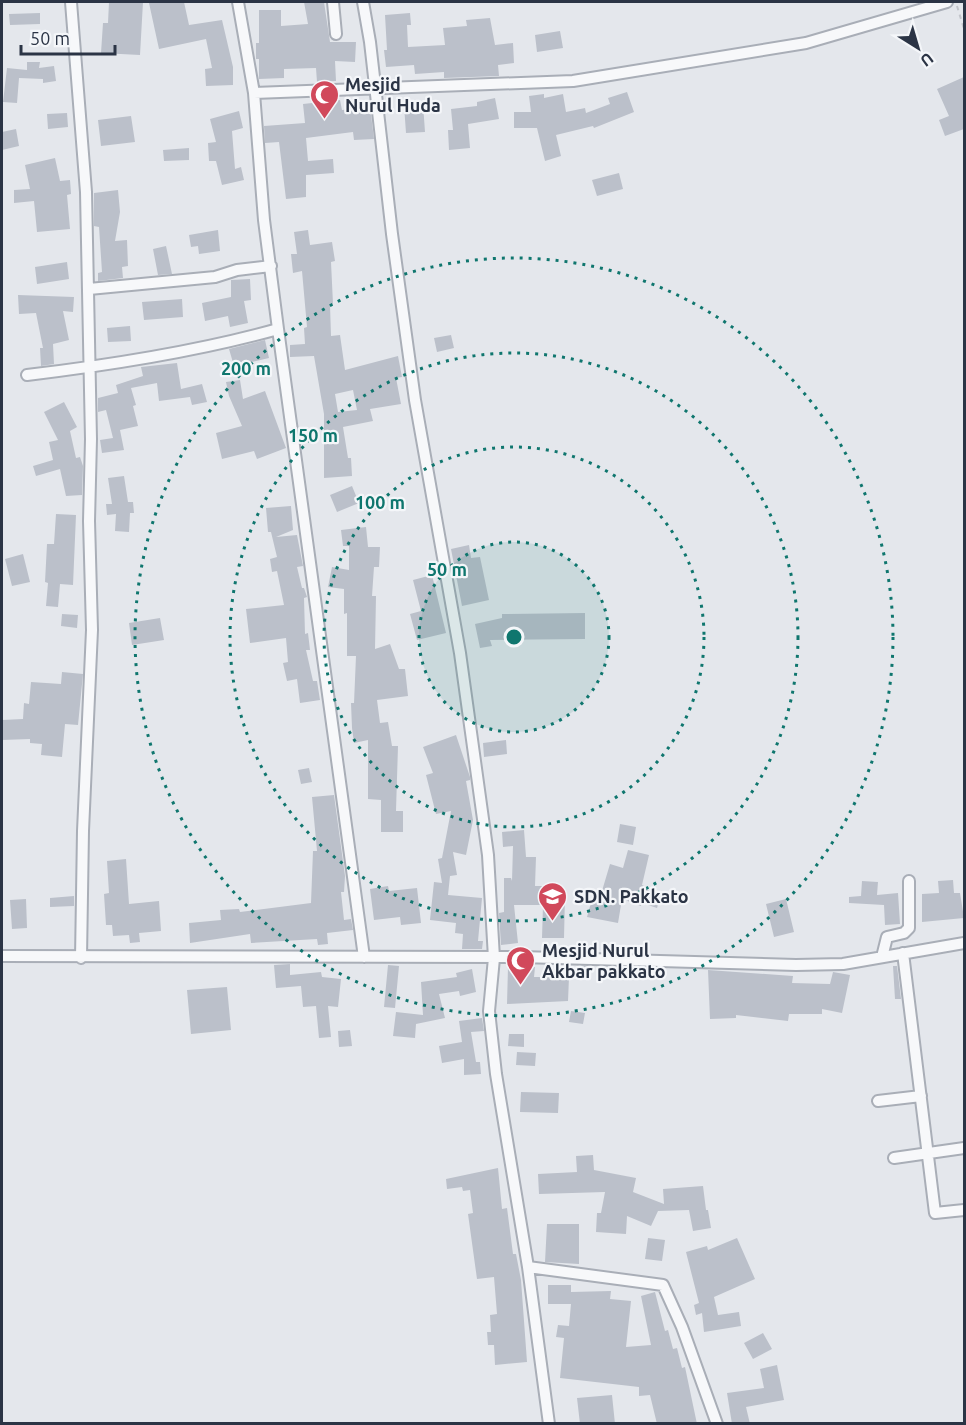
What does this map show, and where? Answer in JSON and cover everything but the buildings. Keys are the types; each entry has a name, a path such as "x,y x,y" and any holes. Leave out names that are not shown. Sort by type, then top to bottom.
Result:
{"street":[{"path":"70,2 86,192 91,367 89,520 92,630 83,831 81,958"},
{"path":"237,2 254,93 278,329 364,957"},
{"path":"335,2 336,34"},
{"path":"363,2 415,400 459,653 487,844 494,958 489,1011 496,1074 528,1267 549,1424"},
{"path":"254,93 559,82 807,43 947,2"},
{"path":"89,289 215,278 237,270 271,266"},
{"path":"27,375 213,347 278,329"},
{"path":"882,957 887,937 904,933 909,928 909,881"},
{"path":"2,956 494,958 787,966 843,964 964,944"},
{"path":"903,953 935,1213 964,1210"},
{"path":"878,1101 921,1096"},
{"path":"894,1158 964,1148"},
{"path":"528,1267 663,1285 682,1326 717,1424"}],"path":[{"path":"956,2 964,29"}],"place":[{"name":"Mesjid Nurul Huda","path":"324,120"},
{"name":"SDN. Pakkato","path":"553,922"},
{"name":"Mesjid Nurul Akbar pakkato","path":"521,986"}]}
